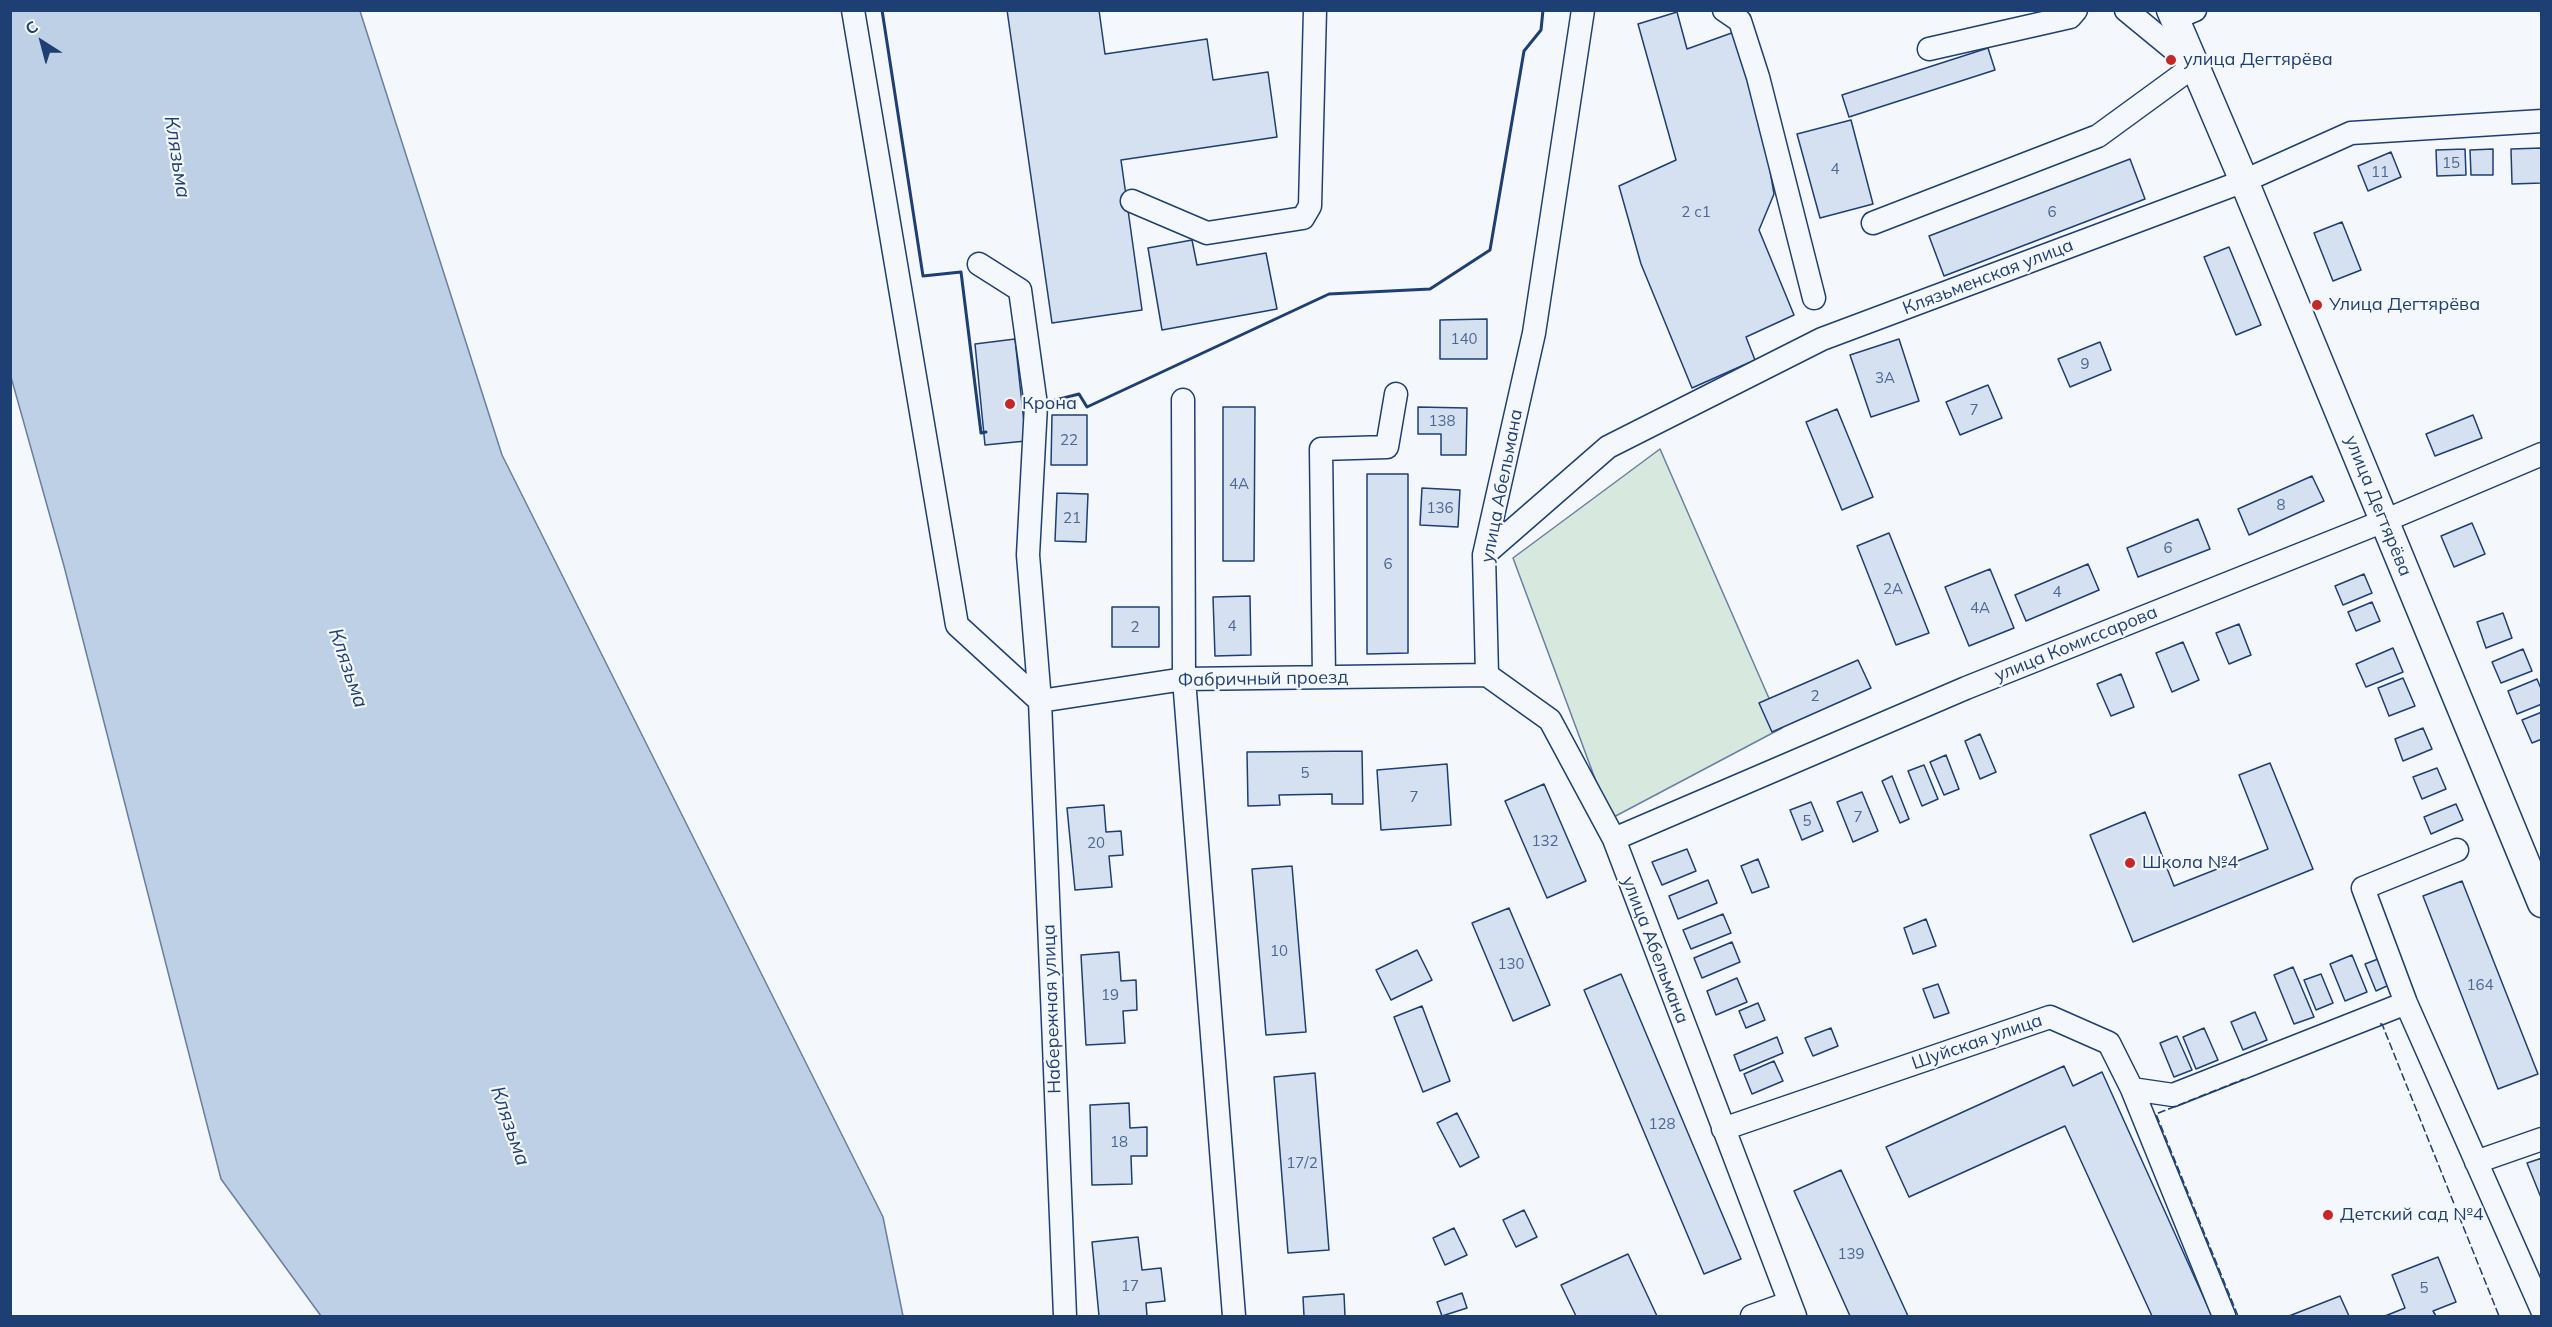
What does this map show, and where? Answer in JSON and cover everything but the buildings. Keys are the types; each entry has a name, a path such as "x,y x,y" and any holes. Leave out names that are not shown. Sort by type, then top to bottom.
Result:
{"main road":[{"name":"улица Дегтярёва","path":"2180,13 2194,66 2244,181 2541,903"}],"street":[{"path":"853,10 957,626 1040,701"},
{"path":"1132,201 1207,233 1303,218 1310,206 1315,10"},
{"name":"улица Абельмана","path":"1583,10 1534,333 1484,555 1486,675 1550,720 1614,839 1792,1310"},
{"path":"1724,10 1740,21 1758,77 1814,298"},
{"path":"1929,49 2070,17 2076,10"},
{"path":"1873,223 2098,136 2194,66 2126,10"},
{"name":"Клязьменская улица","path":"1484,555 1608,447 1822,339 2244,181 2350,133 2541,121"},
{"name":"Набережная улица","path":"979,264 1020,290 1036,405 1028,555 1040,701 1065,1317"},
{"path":"1324,677 1321,449 1387,447 1396,394"},
{"path":"1183,400 1184,679 1234,1317"},
{"name":"улица Комиссарова","path":"1614,839 1965,688 2384,521 2541,454"},
{"name":"Фабричный проезд","path":"1040,701 1184,679 1486,675"},
{"path":"2457,850 2363,888 2406,1004 2541,1310"},
{"path":"2132,1089 2173,1095 2406,1004"},
{"name":"Шуйская улица","path":"1723,1129 2050,1017 2109,1043 2132,1089 2224,1317"},
{"path":"2476,1162 2541,1139"},
{"path":"1752,1317 1792,1310"}],"shaded area":[{"path":"1660,449 1782,728 1610,819 1513,558"}],"water":[{"name":"Клязьма","path":"10,11 360,11 502,455 883,1217 903,1316 321,1316 221,1179 64,566 11,377"}],"fence":[{"path":"2380,1024 2382,1024 2499,1316"},
{"path":"2238,1316 2156,1114 2244,1079"}],"wall":[{"path":"882,10 923,276 961,272 981,433 986,432"},
{"path":"1044,403 1079,394 1087,407 1329,294 1430,289 1490,250 1524,51 1541,30 1543,10"}],"place":[{"name":"улица Дегтярёва","path":"2171,60"},
{"name":"Улица Дегтярёва","path":"2317,305"},
{"name":"Крона","path":"1010,404"},
{"name":"Школа №4","path":"2130,863"},
{"name":"Детский сад №4","path":"2328,1215"}]}
